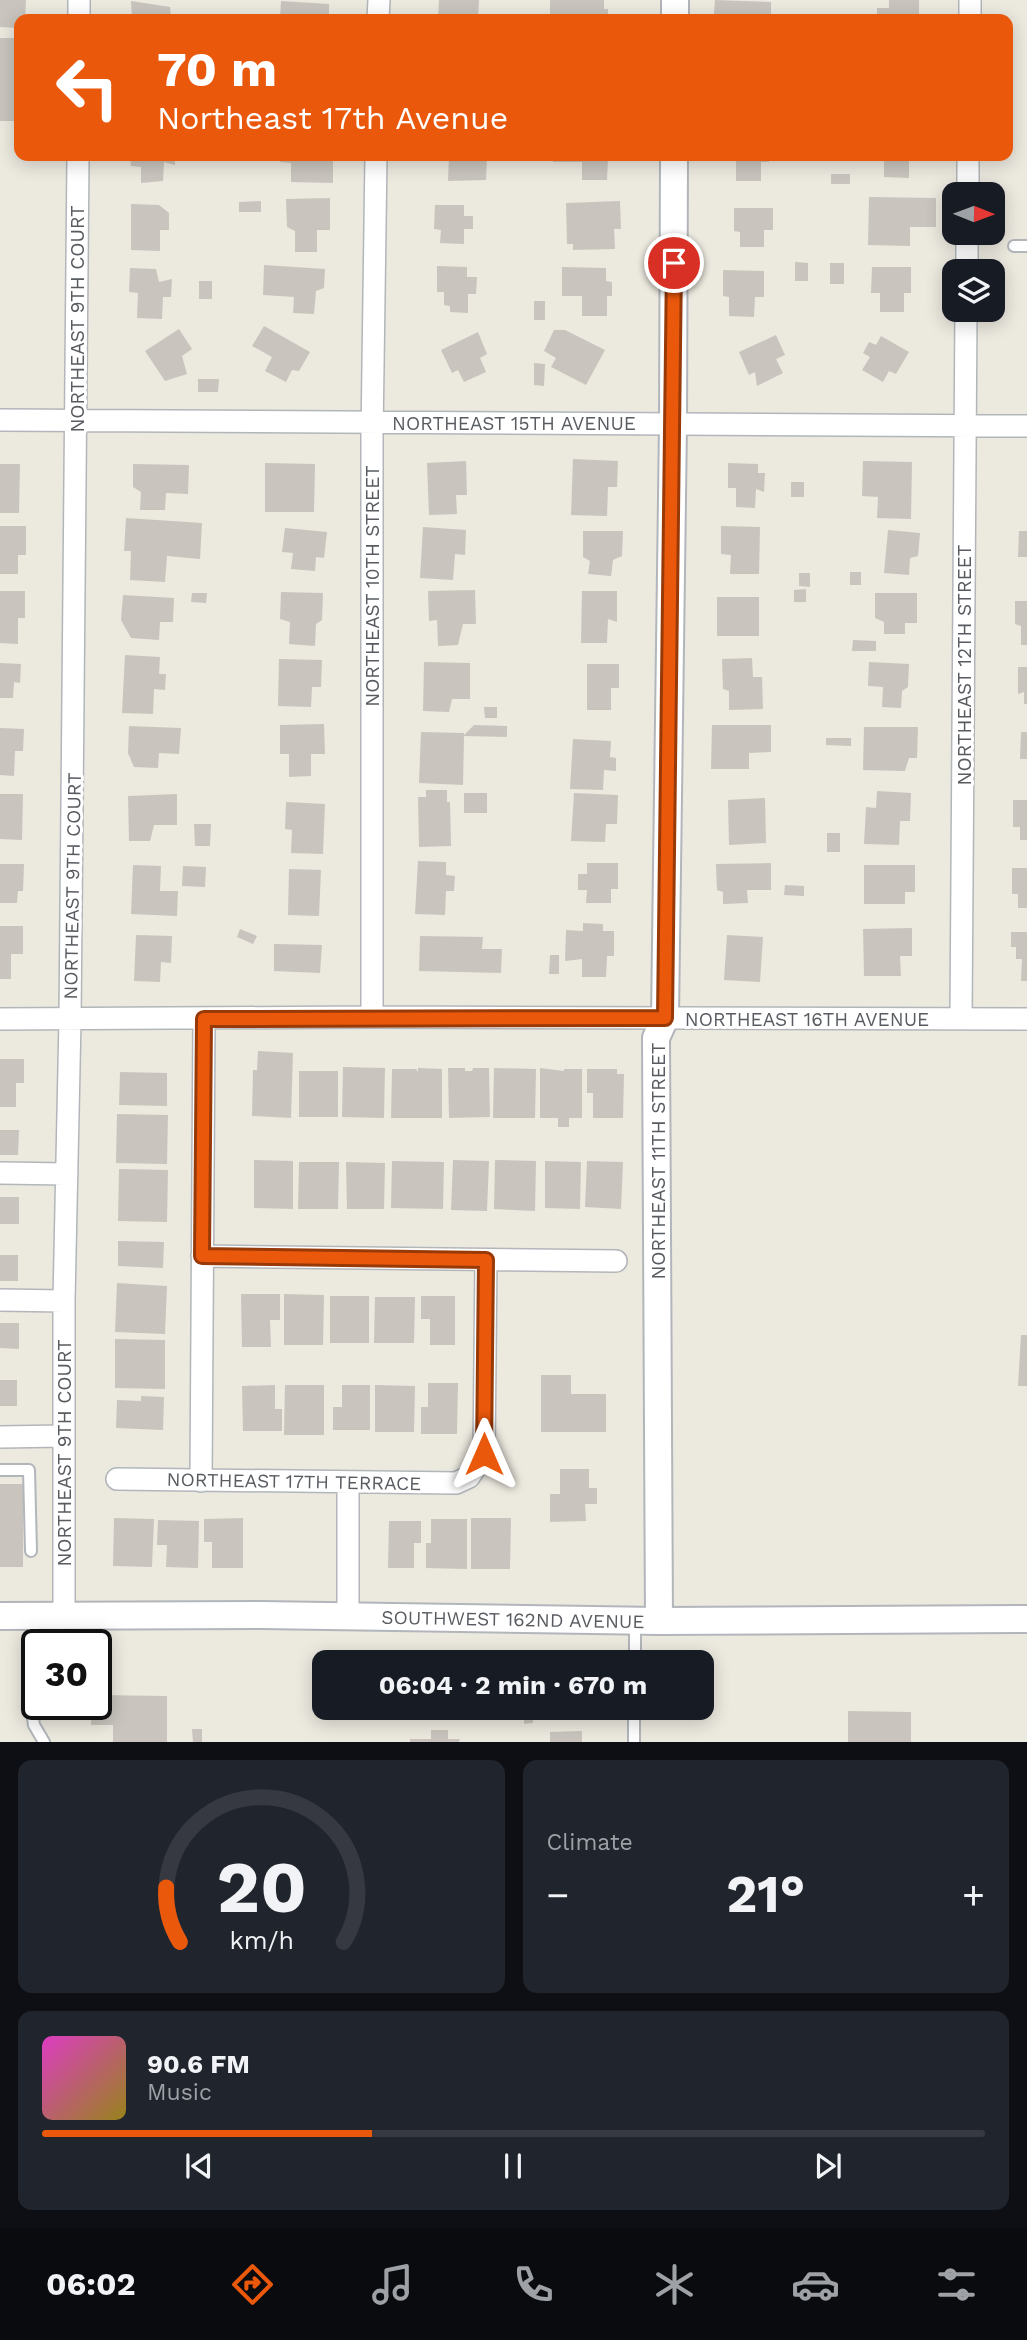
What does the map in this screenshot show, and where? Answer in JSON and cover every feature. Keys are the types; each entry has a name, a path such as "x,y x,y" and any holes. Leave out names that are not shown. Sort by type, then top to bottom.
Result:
{"street":[{"name":"NORTHEAST 9TH COURT","path":"64,1616 64,1301 70,1020 78,161"},
{"name":"NORTHEAST 10TH STREET","path":"372,1017 372,423 376,161"},
{"name":"NORTHEAST 11TH STREET","path":"647,1621 656,1038 665,1018 674,161"},
{"path":"968,161 968,182"},
{"name":"NORTHEAST 12TH STREET","path":"961,1020 966,322"},
{"name":"NORTHEAST 15TH AVENUE","path":"0,420 1027,426"},
{"name":"NORTHEAST 16TH AVENUE","path":"0,1019 1027,1019"},
{"path":"201,1481 204,1019"},
{"path":"0,1173 66,1174"},
{"path":"202,1256 616,1261"},
{"name":"NORTHEAST 17TH TERRACE","path":"117,1479 456,1483 469,1477 484,1454 486,1260"},
{"path":"0,1300 64,1301"},
{"path":"0,1437 64,1436"},
{"path":"348,1482 348,1617"},
{"name":"SOUTHWEST 162ND AVENUE","path":"0,1616 647,1621 1027,1619"}],"lane":[{"path":"1014,246 1027,246"},
{"path":"0,1471 29,1470 31,1551"},
{"path":"33,1616 33,1718 34,1725 44,1741"},
{"path":"639,1650 647,1621"},
{"path":"634,1720 634,1741"}],"building":[{"path":"0,0 26,0 25,14 14,14 14,28 0,27"},
{"path":"439,0 479,0 478,14 438,14"},
{"path":"550,0 604,0 604,9 608,9 608,14 550,14"},
{"path":"715,0 771,2 771,14 714,14"},
{"path":"889,0 919,0 919,14 877,14 877,8 889,8"},
{"path":"131,1 170,7 171,14 132,14"},
{"path":"281,1 329,4 329,14 280,14"},
{"path":"0,38 14,38 14,121 0,121"},
{"path":"130,161 175,161 175,165 164,162 163,181 141,183 141,167 131,166"},
{"path":"333,161 333,183 291,182 291,163 280,162"},
{"path":"449,161 487,161 486,180 448,181"},
{"path":"608,161 607,180 582,180 582,162 553,162"},
{"path":"736,161 769,161 761,162 761,181 736,181"},
{"path":"884,161 909,161 909,178 884,177"},
{"path":"831,174 850,174 850,184 831,184"},
{"path":"869,197 936,198 936,227 910,227 910,246 868,245"},
{"path":"330,198 330,230 317,230 317,252 295,252 295,231 287,227 286,199"},
{"path":"261,201 261,212 239,212 239,202"},
{"path":"620,201 621,229 614,229 615,249 573,250 573,244 567,244 566,203"},
{"path":"131,204 159,205 169,213 169,230 160,230 160,251 131,250"},
{"path":"435,205 464,205 464,216 473,216 473,229 464,229 464,244 440,243 441,230 434,229"},
{"path":"734,208 773,208 773,230 764,230 764,247 740,247 740,232 734,231"},
{"path":"795,262 808,263 808,281 795,281"},
{"path":"830,263 844,263 844,284 830,284"},
{"path":"264,265 325,269 324,288 316,291 314,314 293,313 294,297 263,295"},
{"path":"437,266 467,267 467,277 477,277 476,294 468,294 468,313 450,312 450,306 444,305 444,292 437,292"},
{"path":"562,267 606,268 606,281 612,282 612,296 607,296 607,316 582,316 582,296 562,296"},
{"path":"872,267 911,267 911,293 904,293 904,312 880,312 880,293 871,293"},
{"path":"130,268 156,269 159,282 172,279 171,297 163,297 162,319 137,318 138,293 129,292"},
{"path":"723,270 764,271 764,297 755,297 754,317 729,316 729,297 723,296"},
{"path":"199,281 212,281 212,299 199,299"},
{"path":"534,301 545,301 545,320 534,320"},
{"path":"264,326 310,352 299,371 292,370 286,382 265,371 272,357 252,346"},
{"path":"179,329 192,349 182,356 187,374 165,381 145,351"},
{"path":"554,330 565,330 605,350 586,385 551,367 556,358 544,351"},
{"path":"478,332 487,354 480,358 486,372 464,382 458,370 452,373 441,350"},
{"path":"776,335 785,355 776,359 783,373 757,386 755,372 749,375 739,352"},
{"path":"881,336 909,352 896,374 889,371 883,382 862,370 870,357 863,353 869,342 876,345"},
{"path":"534,363 545,364 544,386 534,385"},
{"path":"198,379 219,379 218,392 198,392"},
{"path":"573,459 618,461 617,487 608,487 607,516 571,515"},
{"path":"466,461 467,495 456,495 457,514 429,515 427,463"},
{"path":"863,461 912,462 911,519 877,518 878,497 862,496"},
{"path":"265,463 315,464 314,512 265,512"},
{"path":"728,463 758,464 758,473 765,473 764,492 756,489 755,508 736,507 736,488 728,488"},
{"path":"0,464 20,464 19,513 0,513"},
{"path":"133,464 189,465 188,494 166,493 165,510 140,510 141,492 133,487"},
{"path":"791,482 804,482 804,497 791,497"},
{"path":"126,518 202,523 200,559 167,556 165,582 130,580 131,551 124,551"},
{"path":"0,526 26,526 26,555 18,555 18,574 0,574"},
{"path":"721,526 760,527 759,574 730,574 731,555 721,554"},
{"path":"423,527 466,530 465,555 455,554 453,580 420,578"},
{"path":"285,528 327,532 324,558 316,557 315,571 291,569 293,553 282,552"},
{"path":"888,530 920,533 918,556 910,558 909,575 884,573"},
{"path":"583,531 623,531 622,556 613,560 611,576 588,574 590,561 583,557"},
{"path":"1019,531 1027,531 1027,557 1018,557"},
{"path":"850,572 861,572 861,585 850,585"},
{"path":"799,573 810,573 810,587 799,586"},
{"path":"806,589 806,602 794,602 794,590"},
{"path":"475,590 476,624 463,624 458,645 438,646 437,620 429,621 428,591"},
{"path":"0,591 25,591 25,618 18,618 18,644 0,643"},
{"path":"582,591 617,591 617,622 608,619 607,643 581,643"},
{"path":"281,592 323,593 322,620 316,624 315,646 289,644 290,622 280,619"},
{"path":"192,593 207,593 206,603 191,602"},
{"path":"875,593 917,593 917,623 905,623 905,634 884,634 884,622 875,618"},
{"path":"123,595 174,598 173,622 160,622 159,640 131,638 121,620"},
{"path":"717,597 759,597 759,636 717,636"},
{"path":"1015,601 1027,601 1027,645 1021,645 1021,626 1015,624"},
{"path":"853,640 876,641 876,651 852,651"},
{"path":"125,655 160,657 159,674 166,674 165,690 154,689 153,714 122,713"},
{"path":"752,658 753,677 762,677 763,709 729,710 729,691 723,689 722,659"},
{"path":"279,659 322,660 321,687 312,687 311,707 278,706"},
{"path":"424,662 470,663 470,699 452,699 449,712 423,711"},
{"path":"869,662 909,664 908,687 902,691 901,708 882,707 883,687 868,686"},
{"path":"0,663 21,664 20,683 14,682 13,698 0,698"},
{"path":"587,664 619,664 619,688 611,688 611,710 587,710"},
{"path":"1018,667 1027,667 1027,704 1024,704 1024,692 1018,694"},
{"path":"484,707 497,707 497,718 485,718"},
{"path":"324,724 325,754 311,754 311,776 289,777 289,754 280,754 280,725"},
{"path":"474,725 507,726 507,737 464,736 463,785 419,783 421,732 464,735"},
{"path":"712,725 771,725 771,752 749,753 749,769 711,769"},
{"path":"129,726 181,728 179,754 159,753 158,768 134,767 128,753"},
{"path":"864,727 918,727 917,758 909,758 905,771 863,770"},
{"path":"0,728 24,729 23,751 15,751 14,776 0,775"},
{"path":"1021,732 1027,732 1027,759 1020,759"},
{"path":"826,738 851,738 851,746 826,745"},
{"path":"573,739 611,741 610,757 616,758 616,771 604,770 603,790 570,789"},
{"path":"426,790 447,790 447,802 450,802 451,846 419,847 418,797 426,797"},
{"path":"877,791 911,793 910,821 900,821 899,845 864,844 866,807 876,808"},
{"path":"464,793 487,793 487,813 464,813"},
{"path":"574,793 618,795 617,824 606,824 605,842 571,841"},
{"path":"0,794 23,794 22,840 0,839"},
{"path":"177,794 177,825 154,825 150,841 129,841 128,796"},
{"path":"765,798 766,843 729,845 728,800"},
{"path":"1013,800 1027,800 1027,840 1020,840 1020,827 1013,827"},
{"path":"286,802 325,804 323,854 291,853 292,830 285,829"},
{"path":"194,824 211,824 210,846 195,846"},
{"path":"827,833 840,833 840,852 827,852"},
{"path":"418,861 446,862 446,875 455,876 454,891 446,891 445,915 415,914"},
{"path":"587,863 618,863 618,889 611,889 611,903 586,903 587,890 578,890 578,874 587,874"},
{"path":"771,863 771,890 747,890 748,903 723,904 723,892 717,890 716,864"},
{"path":"0,864 24,864 23,891 18,891 17,903 0,903"},
{"path":"133,865 161,866 160,891 178,891 177,916 131,914"},
{"path":"864,865 915,865 915,892 905,892 905,904 864,904"},
{"path":"183,866 206,867 205,887 182,886"},
{"path":"1012,868 1027,868 1027,908 1018,908 1018,894 1012,894"},
{"path":"289,869 321,870 319,916 288,915"},
{"path":"785,885 804,886 804,896 784,895"},
{"path":"583,923 603,924 603,931 614,931 614,956 607,956 606,977 582,977 582,959 565,961 566,930 583,931"},
{"path":"0,926 23,926 23,954 11,954 11,979 0,979"},
{"path":"912,928 912,956 900,956 901,976 864,976 863,929"},
{"path":"240,929 257,936 253,944 237,937"},
{"path":"1011,932 1027,932 1027,981 1021,981 1022,959 1016,959 1016,947 1011,947"},
{"path":"136,935 172,936 171,963 161,962 160,982 134,981"},
{"path":"727,935 763,937 760,982 724,980"},
{"path":"420,936 483,937 482,949 502,949 501,973 419,971"},
{"path":"274,944 322,945 320,973 274,971"},
{"path":"550,955 559,955 559,974 549,974"},
{"path":"258,1051 293,1053 291,1118 252,1116 253,1070 257,1070"},
{"path":"0,1059 24,1059 24,1083 16,1083 16,1107 0,1107"},
{"path":"343,1067 385,1068 384,1118 342,1117"},
{"path":"418,1068 442,1069 442,1118 391,1118 392,1069 416,1069 418,1072"},
{"path":"448,1068 465,1068 465,1071 472,1071 473,1068 489,1068 490,1117 449,1118"},
{"path":"494,1068 536,1069 535,1118 493,1118"},
{"path":"540,1068 564,1071 582,1069 582,1118 569,1118 569,1127 558,1127 558,1118 540,1118"},
{"path":"587,1069 617,1069 617,1074 624,1074 623,1118 593,1118 593,1093 587,1093"},
{"path":"299,1071 338,1071 338,1117 299,1117"},
{"path":"120,1072 167,1073 167,1106 119,1105"},
{"path":"117,1114 168,1115 167,1164 116,1163"},
{"path":"0,1130 19,1130 18,1155 0,1155"},
{"path":"254,1160 293,1161 293,1209 254,1208"},
{"path":"453,1160 489,1161 487,1211 451,1210"},
{"path":"495,1160 536,1161 535,1211 494,1209"},
{"path":"392,1161 444,1162 443,1209 391,1208"},
{"path":"545,1161 581,1162 580,1209 545,1208"},
{"path":"587,1161 623,1162 621,1209 585,1207"},
{"path":"299,1162 339,1162 338,1209 298,1209"},
{"path":"346,1162 385,1163 384,1209 347,1209"},
{"path":"119,1169 168,1170 167,1222 118,1221"},
{"path":"0,1197 19,1197 19,1224 0,1224"},
{"path":"118,1241 164,1242 163,1268 118,1266"},
{"path":"0,1255 18,1255 18,1281 0,1281"},
{"path":"117,1283 167,1286 165,1334 115,1332"},
{"path":"241,1294 280,1294 280,1320 270,1320 271,1347 242,1347"},
{"path":"284,1294 324,1295 323,1345 284,1345"},
{"path":"330,1296 369,1296 369,1343 330,1343"},
{"path":"421,1296 455,1296 455,1345 430,1345 430,1319 421,1319"},
{"path":"375,1297 415,1297 414,1343 374,1343"},
{"path":"0,1323 19,1323 19,1349 0,1348"},
{"path":"1021,1335 1027,1335 1027,1386 1018,1386"},
{"path":"115,1339 165,1340 165,1389 115,1388"},
{"path":"541,1375 571,1375 571,1394 606,1394 606,1432 541,1432"},
{"path":"0,1380 17,1380 17,1406 0,1406"},
{"path":"428,1383 458,1383 457,1434 421,1434 421,1407 428,1407"},
{"path":"275,1385 275,1409 282,1409 282,1431 243,1431 242,1386"},
{"path":"285,1385 324,1385 324,1435 284,1435"},
{"path":"342,1385 370,1385 370,1430 333,1430 333,1407 342,1407"},
{"path":"375,1385 415,1386 414,1432 375,1432"},
{"path":"141,1396 164,1397 163,1430 116,1428 117,1400 141,1401"},
{"path":"560,1469 589,1469 589,1488 597,1488 597,1504 585,1504 586,1521 550,1522 550,1494 560,1494"},
{"path":"0,1484 23,1484 23,1567 0,1567"},
{"path":"114,1518 154,1519 152,1567 113,1566"},
{"path":"243,1518 243,1568 212,1568 212,1542 204,1542 204,1519"},
{"path":"471,1518 511,1518 510,1569 471,1569"},
{"path":"431,1519 467,1519 467,1569 426,1568 426,1543 431,1543"},
{"path":"158,1520 199,1521 198,1568 166,1567 167,1545 157,1545"},
{"path":"389,1521 421,1521 421,1543 414,1543 414,1568 388,1568"},
{"path":"112,1695 167,1696 167,1742 113,1742 113,1725 91,1725 91,1720 112,1720"},
{"path":"848,1711 911,1712 911,1742 848,1742"},
{"path":"524,1720 533,1720 533,1723 524,1724"},
{"path":"192,1729 202,1729 202,1742 193,1742"},
{"path":"431,1730 448,1730 448,1739 460,1739 459,1742 410,1742 410,1739 431,1739"},
{"path":"582,1731 582,1742 550,1742 550,1732"}],"route":[{"path":"484,1454 486,1260 202,1256 204,1019 665,1018 674,263"}]}
